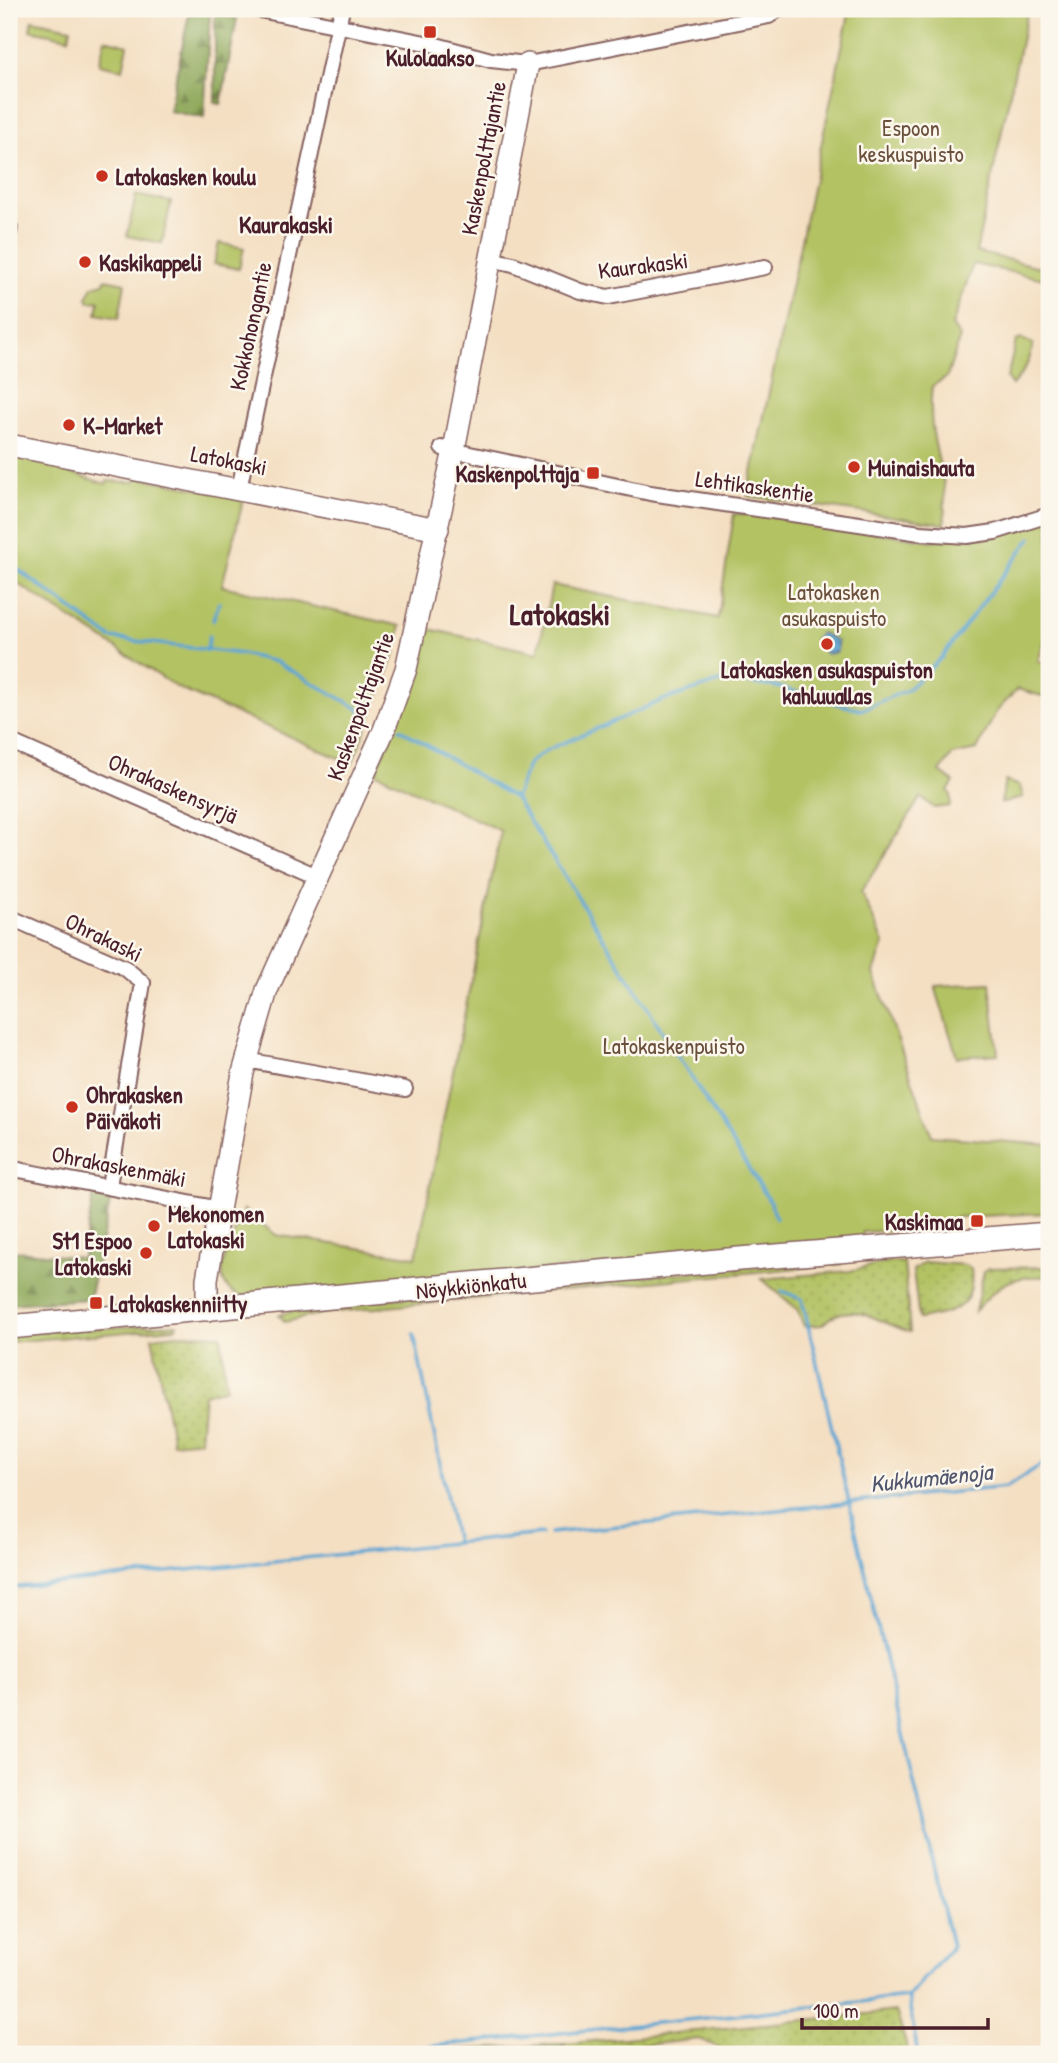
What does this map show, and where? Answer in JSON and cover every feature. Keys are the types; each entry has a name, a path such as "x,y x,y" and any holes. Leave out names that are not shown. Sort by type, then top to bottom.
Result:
{"main road":[{"name":"Nöykkiönkatu","path":"9,1327 739,1259 1049,1234"},
{"name":"Nöykkiönkatu","path":"933,1245 958,1249 1049,1247"}],"street":[{"path":"254,9 275,11 492,60 528,64 769,16 779,9"},
{"name":"Kokkohongantie","path":"239,489 342,9"},
{"name":"Kaskenpolttajantie","path":"206,1310 207,1279 246,1060 267,990 384,730 406,669 438,529 448,449 490,259 528,64"},
{"name":"Kaurakaski","path":"490,259 513,264 580,291 608,297 765,267"},
{"name":"Latokaski","path":"9,445 438,529"},
{"name":"Lehtikaskentie","path":"448,449 650,493 920,533 967,536 995,532 1049,515"},
{"name":"Ohrakaskensyrjä","path":"9,741 319,877"},
{"name":"Ohrakaski","path":"9,917 125,968 143,983 109,1186"},
{"path":"246,1060 405,1089"},
{"name":"Ohrakaskenmäki","path":"9,1168 220,1209"}],"green space":[{"path":"190,9 210,13 204,118 169,111"},
{"name":"Espoon keskuspuisto","path":"850,9 1028,9 976,252 1049,269 1049,280 973,264 952,326 960,337 947,377 932,386 932,422 944,484 945,524 747,496"},
{"path":"215,14 237,18 221,104 215,103"},
{"path":"32,20 71,28 69,38 30,30"},
{"path":"105,39 128,45 123,69 99,64"},
{"path":"136,195 171,202 162,243 127,236"},
{"path":"219,243 244,248 239,269 214,264"},
{"path":"105,279 125,283 119,318 97,314 99,301 89,302 87,298 93,286 104,283"},
{"path":"1022,339 1033,344 1032,350 1026,366 1012,385 1007,378 1016,341"},
{"path":"9,453 50,461 49,466 106,484 107,481 135,482 136,477 244,497 222,586 401,626 393,659 352,764 178,688 9,578"},
{"name":"Latokaskenpuisto","path":"734,514 759,514 932,541 1049,517 1049,627 1038,661 1049,665 1049,698 1017,689 996,712 977,750 952,755 940,772 954,782 948,791 951,795 950,806 934,808 921,797 861,892 884,943 874,973 932,1136 1049,1145 1049,1213 959,1217 925,1229 863,1232 861,1242 242,1297 230,1290 224,1281 222,1270 243,1209 276,1235 416,1257 501,831 376,773 429,629 538,653 552,585 718,618"},
{"path":"1005,781 1020,786 1023,797 1001,803"},
{"path":"990,983 998,1054 957,1057 935,986"},
{"path":"95,1189 112,1193 89,1299 9,1304 9,1250 82,1258"},
{"path":"835,1259 841,1264 324,1313 285,1322 279,1315 305,1307"},
{"path":"887,1262 904,1262 910,1332 854,1312 832,1317 822,1325 804,1326 797,1309 762,1279 850,1271"},
{"path":"924,1262 965,1265 971,1269 972,1282 965,1301 959,1307 919,1319 913,1270"},
{"path":"1049,1267 1049,1277 1015,1279 999,1287 975,1311 984,1271 988,1268"},
{"path":"177,1324 175,1328 9,1342 9,1333"},
{"path":"176,1334 221,1335 226,1388 204,1394 200,1440 173,1443 152,1337"},
{"path":"896,2011 909,2054 733,2054 700,2039 563,2054 564,2044"},
{"path":"564,2044 563,2054 380,2054"}],"water":[{"name":"Latokasken asukaspuiston kahluuallas","path":"821,633 837,641 837,652 827,654 817,646 815,639"}],"waterway":[{"path":"515,798 529,763 547,750 663,700 726,680 778,687 861,710 907,690 942,657 1031,538"},
{"path":"9,563 111,638 242,654 276,662 368,714"},
{"path":"213,620 219,603"},
{"path":"207,651 209,636"},
{"path":"400,729 515,798 770,1202 776,1218"},
{"path":"356,2054 908,1997 952,1947 802,1299 782,1291"},
{"path":"414,1334 456,1543"},
{"name":"Kukkumäenoja","path":"550,1533 1006,1487 1049,1460"},
{"path":"9,1588 542,1534"},
{"path":"908,1997 918,2054"}],"place":[{"name":"Kulolaakso","path":"430,32"},
{"name":"Latokasken koulu","path":"102,176"},
{"name":"Kaskikappeli","path":"85,262"},
{"name":"K-Market","path":"69,425"},
{"name":"Muinaishauta","path":"854,467"},
{"name":"Kaskenpolttaja","path":"593,473"},
{"name":"Latokasken asukaspuiston kahluuallas","path":"827,644"},
{"name":"Ohrakasken Päiväkoti","path":"72,1107"},
{"name":"Kaskimaa","path":"977,1221"},
{"name":"Mekonomen Latokaski","path":"154,1226"},
{"name":"St1 Espoo Latokaski","path":"146,1253"},
{"name":"Latokaskenniitty","path":"96,1303"}],"district":[{"name":"Kaurakaski","path":"286,224"},
{"name":"Latokaski","path":"560,614"}],"park label":[{"name":"Latokasken asukaspuisto","path":"834,604"}]}
